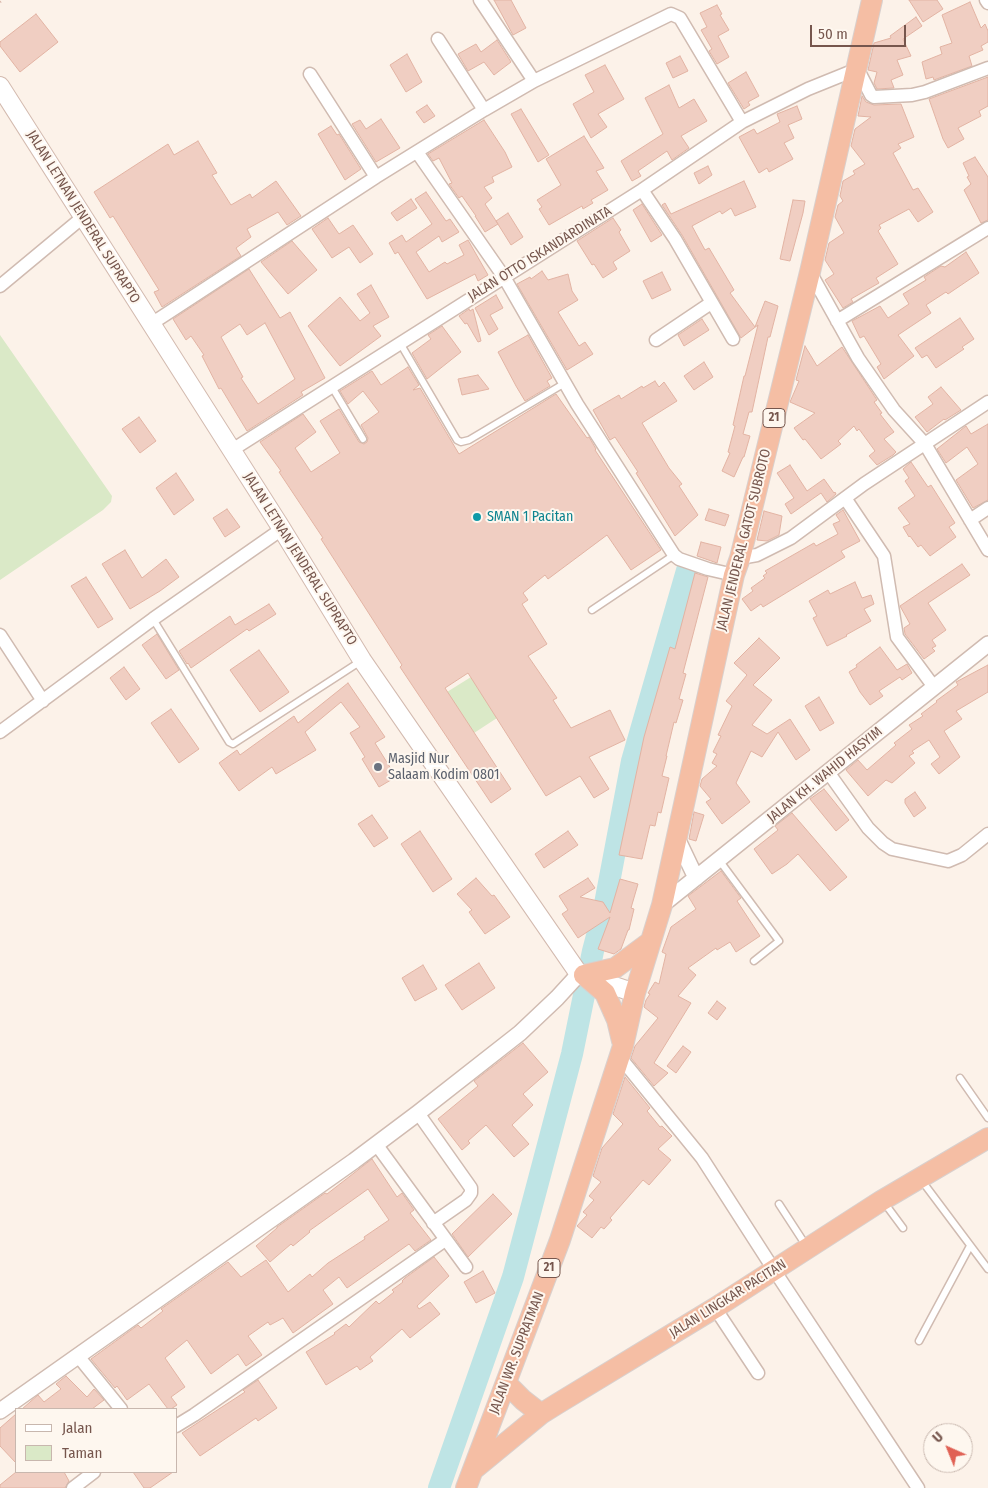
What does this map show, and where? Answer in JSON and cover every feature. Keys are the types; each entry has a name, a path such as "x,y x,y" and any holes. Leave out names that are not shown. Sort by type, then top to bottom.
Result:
{"highway":[{"name":"JALAN JENDERAL GATOT SUBROTO","path":"662,905 737,566 810,272 872,0"},
{"name":"21","path":"621,1051 635,993 662,905"},
{"path":"587,976 615,968 650,942"},
{"path":"587,976 602,989 610,1001 617,1020 621,1051"},
{"name":"JALAN WR. SUPRATMAN","path":"470,1479 560,1240 621,1051"},
{"name":"JALAN LINGKAR PACITAN","path":"470,1479 542,1414 715,1308 882,1200 988,1138"},
{"path":"506,1383 523,1400 542,1414"}],"main road":[{"name":"JALAN LETNAN JENDERAL SUPRAPTO","path":"0,86 282,529 359,663 587,976"},
{"path":"587,976 635,993"}],"street":[{"path":"480,0 534,81"},
{"path":"151,324 376,177 484,110 534,81 664,17 675,15 680,18 742,122"},
{"path":"438,40 484,110"},
{"path":"856,68 870,95 874,97 912,95 925,92 988,68"},
{"name":"JALAN OTTO ISKANDARDINATA","path":"232,450 642,190 742,122 808,89 856,68"},
{"path":"310,74 376,177"},
{"path":"417,152 504,277 611,460 677,557 708,569 737,566 791,538 845,498 988,402"},
{"path":"642,190 675,239 733,339"},
{"path":"0,286 83,217"},
{"path":"836,321 988,228"},
{"path":"810,272 858,358 894,410 925,444 988,550"},
{"path":"656,340 711,303"},
{"path":"845,498 884,556 897,636 934,687"},
{"path":"970,520 988,508"},
{"path":"0,732 153,620 282,529"},
{"path":"0,635 42,701"},
{"name":"JALAN KH. WAHID HASYIM","path":"662,905 988,644"},
{"path":"828,772 868,828 892,849 948,861 962,855 988,834"},
{"path":"676,836 696,878"},
{"path":"0,1411 418,1113 520,1033 557,998 587,976"},
{"path":"621,1051 702,1158 918,1488"},
{"path":"418,1113 468,1183 471,1193 466,1200 433,1224"},
{"path":"376,1144 466,1268"},
{"path":"178,1425 194,1416 445,1240"},
{"path":"715,1308 758,1373"},
{"path":"78,1356 121,1408"},
{"path":"73,1488 93,1473"}],"lane":[{"path":"400,343 457,440 460,442 469,440 565,383"},
{"path":"332,387 363,439"},
{"path":"592,610 677,557"},
{"path":"153,620 229,742 233,744 359,663"},
{"path":"719,860 779,941 754,961"},
{"path":"960,1078 988,1118"},
{"path":"920,1178 988,1269"},
{"path":"882,1200 903,1228"},
{"path":"779,1204 808,1249"},
{"path":"919,1340 970,1246"}],"green space":[{"path":"0,335 112,496 111,502 103,510 0,580"},
{"path":"471,677 497,718 474,733 447,692"}],"building":[{"path":"494,0 511,0 526,28 513,35"},
{"path":"909,0 937,0 943,9 923,22"},
{"path":"970,2 981,28 985,24 988,31 988,42 981,46 983,50 969,56 972,66 934,80 933,77 926,79 922,62 942,54 940,47 952,43 942,15"},
{"path":"717,5 722,14 720,15 729,30 718,36 729,57 717,64 709,51 712,49 701,30 707,27 700,13"},
{"path":"36,14 58,42 20,72 0,46 0,42"},
{"path":"916,17 922,26 903,39 911,56 897,60 903,75 891,80 894,88 877,89 874,83 877,72 868,70 874,43 891,38 890,36"},
{"path":"497,40 511,62 494,75 484,62 468,71 458,54 476,44 481,52"},
{"path":"407,54 422,82 406,92 390,65"},
{"path":"680,56 688,71 673,78 666,63"},
{"path":"605,65 624,99 598,114 607,127 591,138 573,104 594,92 585,75"},
{"path":"746,72 759,96 748,102 750,105 744,109 728,83"},
{"path":"988,77 988,106 979,111 981,116 958,128 964,139 948,148 929,99"},
{"path":"669,85 679,108 694,99 707,121 681,136 689,148 672,160 667,151 638,171 641,176 632,181 621,161 663,134 645,98"},
{"path":"862,96 866,102 874,105 901,104 914,137 898,144 901,148 893,153 913,190 918,188 933,212 918,222 909,209 879,225 881,228 878,231 898,264 876,278 879,283 851,299 853,302 843,308 825,280 834,274 825,260 829,243 844,233 835,217 838,205 843,201 840,196 843,181 855,174 853,171 865,164 851,146 855,129 871,117 858,116"},
{"path":"427,105 435,116 424,123 416,112"},
{"path":"797,106 802,119 788,125 794,138 784,143 793,159 769,172 767,168 759,173 739,137 754,129 757,134 780,122 777,114"},
{"path":"521,109 549,155 538,162 511,114"},
{"path":"381,119 400,148 376,162 352,124 360,120 366,129"},
{"path":"484,120 505,152 512,167 492,177 494,182 484,187 492,198 485,204 498,224 485,232 462,196 459,198 449,184 452,183 439,158 433,161 428,154"},
{"path":"331,126 337,135 339,134 361,169 345,180 318,134"},
{"path":"584,136 604,168 596,171 608,190 591,200 593,203 583,209 582,206 549,225 539,209 542,207 537,200 561,185 546,159"},
{"path":"198,141 217,173 212,175 231,205 250,194 252,198 276,181 301,216 287,225 278,212 247,229 251,237 236,248 241,256 162,307 154,292 159,290 113,216 110,218 94,192 168,144 174,155"},
{"path":"975,157 988,177 988,220 981,223 964,190 971,184 963,163"},
{"path":"708,166 712,175 699,184 694,173"},
{"path":"744,181 756,207 735,216 731,208 722,214 720,211 692,226 705,250 709,248 734,290 730,293 755,327 765,301 778,306 770,337 768,337 752,412 749,412 743,434 750,436 744,457 734,477 722,471 730,453 728,452 735,426 733,425 758,325 741,338 682,235 662,205 665,203 671,214"},
{"path":"426,192 446,221 450,219 459,232 442,242 439,236 416,252 429,272 445,262 447,264 464,255 459,245 468,240 488,275 478,281 475,274 427,299 398,252 395,254 389,243 402,235 406,242 432,224 415,199"},
{"path":"411,199 417,208 397,221 391,213"},
{"path":"793,200 805,201 790,261 780,259"},
{"path":"642,204 662,235 651,242 633,210"},
{"path":"508,213 523,237 511,245 496,221"},
{"path":"328,218 339,234 353,225 373,254 360,263 349,247 332,258 312,229"},
{"path":"613,218 621,230 619,232 630,251 613,262 617,269 603,278 594,264 592,265 577,241"},
{"path":"292,241 317,270 288,294 261,262"},
{"path":"966,252 979,273 948,294 946,292 926,305 931,313 898,335 914,356 884,379 877,367 881,364 864,336 860,338 852,321 880,306 888,318 909,304 903,294 926,280 924,277 941,266 945,267"},
{"path":"249,269 280,318 290,312 325,378 301,392 303,395 247,431 221,388 219,389 202,356 204,355 191,336 186,340 173,319","holes":["265,323 295,379 258,404 241,378 243,377 221,337 240,324 247,335"]},
{"path":"542,271 548,280 568,274 572,291 578,300 558,312 579,346 585,342 593,354 567,370 517,284 530,277 531,279"},
{"path":"662,272 671,290 652,299 643,281"},
{"path":"371,285 389,317 373,326 381,336 340,366 308,326 340,297 360,321 370,313 357,294"},
{"path":"496,295 503,308 490,315 498,329 489,335 475,308"},
{"path":"469,309 470,311 473,309 481,341 478,342 467,323 465,324 459,316"},
{"path":"960,318 974,339 962,347 964,349 936,368 927,355 922,358 915,348"},
{"path":"702,319 709,330 684,346 678,335"},
{"path":"442,326 461,352 427,379 412,353 431,339 428,335"},
{"path":"528,335 552,378 547,381 550,386 525,401 498,352"},
{"path":"805,346 817,366 842,347 877,400 874,402 882,413 880,414 894,432 884,439 896,452 893,455 877,465 869,456 875,451 859,429 857,431 854,426 838,441 841,444 821,459 805,439 803,440 794,428 815,413 790,402 799,381 796,380"},
{"path":"704,362 713,377 694,390 684,376"},
{"path":"408,367 419,385 413,390 420,388 459,454 556,394 587,438 589,437 595,450 661,550 631,570 607,535 548,579 545,575 523,593 528,600 522,604 547,644 528,656 557,698 553,700 571,728 610,710 625,740 589,757 609,789 594,798 580,776 546,796 468,673 445,688 511,789 491,803 400,667 402,665 321,539 323,538 279,472 281,471 260,442 303,414 316,432 295,448 311,472 340,453 320,421 339,409 359,442 364,444 368,438 361,425 379,412 363,391 348,404 340,391 372,371 381,385"},
{"path":"478,375 489,389 462,395 458,379"},
{"path":"655,381 659,387 664,382 677,401 642,423 669,468 682,484 679,486 698,515 675,536 636,473 638,472 615,437 610,440 593,410 619,395 621,399 642,386 643,388"},
{"path":"941,387 961,410 944,419 927,432 915,417 933,404 928,397"},
{"path":"139,417 156,441 140,453 122,429"},
{"path":"988,424 988,500 973,508 956,480 978,464 967,447 946,463 937,449 966,426 971,434"},
{"path":"911,462 928,487 931,485 955,523 949,527 956,537 930,556 921,545 918,547 909,537 903,527 910,524 898,508 915,496 905,481 909,478 903,469"},
{"path":"790,465 807,491 824,479 836,494 827,502 821,493 791,514 785,504 794,498 777,473"},
{"path":"176,473 194,500 174,515 156,488"},
{"path":"227,509 240,527 225,537 213,518"},
{"path":"709,509 729,515 725,526 705,520"},
{"path":"843,510 860,541 841,551 845,557 763,607 761,604 751,611 742,599 753,591 751,588 765,578 763,576 767,573 765,571 814,543 816,546 838,534 833,524 840,521 836,515"},
{"path":"764,511 782,516 779,535 767,541 757,540"},
{"path":"701,542 721,547 717,563 697,556"},
{"path":"125,550 142,578 166,559 179,577 130,609 102,564"},
{"path":"962,564 970,575 928,603 946,630 932,640 936,646 932,648 935,651 924,659 905,634 904,628 910,624 900,606"},
{"path":"695,573 708,577 683,673 686,674 679,699 683,700 676,723 674,722 662,776 669,778 661,813 658,812 655,826 650,825 642,859 619,855 644,737 670,647 675,649"},
{"path":"86,577 113,619 98,628 71,586"},
{"path":"855,582 862,598 871,595 874,604 864,609 871,621 827,646 813,618 817,616 809,601 828,590 830,594"},
{"path":"269,604 276,614 249,631 247,629 191,668 187,664 179,651 230,616 235,625"},
{"path":"157,634 179,670 166,679 142,645"},
{"path":"759,638 780,658 753,685 772,700 752,725 767,734 790,719 810,750 796,760 778,732 762,757 751,751 736,783 750,802 722,824 706,802 711,799 700,786 702,779 717,766 712,763 717,754 713,752 721,736 718,735 732,706 726,701 747,675 734,663"},
{"path":"880,647 897,670 907,664 912,673 902,680 900,677 879,691 883,696 870,705 849,672"},
{"path":"259,650 289,692 260,712 230,670"},
{"path":"988,665 988,692 956,711 962,719 944,731 960,757 939,774 931,764 940,757 929,740 912,751 914,753 909,756 915,763 892,783 886,780 868,796 846,770 858,760 867,770 896,745 894,743 912,729 909,725 923,716 921,714 958,685 956,682"},
{"path":"124,667 140,689 126,700 110,678"},
{"path":"348,683 385,737 375,743 396,777 379,787 362,759 365,757 350,733 360,727 341,702 305,732 316,750 276,774 272,767 239,791 219,763 237,750 240,755 294,716 298,723"},
{"path":"819,697 834,723 820,731 805,706"},
{"path":"171,709 199,749 179,763 151,723"},
{"path":"824,789 849,820 836,831 810,799"},
{"path":"915,792 926,808 914,817 905,803 905,799"},
{"path":"694,812 704,815 696,841 689,839"},
{"path":"792,813 847,877 830,891 798,854 772,874 754,849 778,830 775,826"},
{"path":"372,815 388,838 374,847 358,824"},
{"path":"420,831 452,879 433,892 401,844"},
{"path":"568,831 578,845 544,868 535,854"},
{"path":"721,871 741,898 737,901 760,936 736,952 730,942 717,950 716,948 688,968 696,975 678,996 691,1003 654,1063 668,1073 654,1086 631,1058 635,1046 658,1018 644,1007 650,994 648,993 655,982 659,984 666,954 662,952 671,927 696,909 688,896"},
{"path":"476,878 492,896 494,895 510,917 485,934 469,912 472,910 457,894"},
{"path":"588,878 595,888 580,897 603,902 610,913 620,879 638,884 631,908 634,909 629,930 621,949 614,954 598,949 610,917 578,938 562,914 568,910 559,896"},
{"path":"479,963 495,988 462,1010 445,985"},
{"path":"423,965 437,989 415,1001 402,978"},
{"path":"717,1001 726,1008 717,1020 708,1013"},
{"path":"523,1043 548,1072 523,1094 533,1105 512,1125 529,1144 514,1157 486,1125 468,1141 470,1143 462,1150 438,1119 478,1086 474,1081"},
{"path":"683,1046 691,1052 676,1073 667,1066"},
{"path":"625,1077 650,1108 647,1111 660,1127 662,1126 672,1136 658,1149 671,1160 649,1185 643,1180 610,1218 612,1220 604,1229 601,1227 592,1238 577,1226 587,1215 583,1212 594,1200 589,1196 601,1182 593,1176 602,1148 623,1124 613,1114"},
{"path":"372,1159 397,1197 402,1193 414,1210 410,1213 431,1240 415,1251 409,1244 347,1288 339,1277 323,1290 333,1304 293,1333 283,1318 270,1325 268,1322 248,1336 262,1355 246,1366 238,1354 211,1374 187,1340 165,1358 185,1387 171,1397 177,1405 172,1408 167,1408 149,1384 127,1400 117,1386 115,1388 91,1359 138,1325 141,1328 163,1311 161,1309 228,1262 241,1277 266,1260 288,1292 310,1274 312,1277 328,1263 365,1239 364,1237 389,1220 368,1189 309,1231 293,1246 291,1244 270,1262 256,1246 277,1227 325,1193 327,1194"},
{"path":"493,1194 512,1214 468,1257 452,1234"},
{"path":"434,1257 449,1276 417,1306 419,1309 430,1302 440,1314 410,1338 402,1329 370,1357 373,1361 360,1370 357,1366 326,1385 306,1352 335,1334 346,1324 349,1327 376,1301 379,1304 394,1292 392,1290 403,1282 405,1278"},
{"path":"483,1271 495,1293 476,1303 464,1282"},
{"path":"66,1376 87,1397 94,1389 104,1400 93,1408 23,1408 38,1395 44,1402 61,1389 56,1384"},
{"path":"258,1380 277,1408 258,1421 256,1418 200,1456 182,1433 245,1392 243,1390"},
{"path":"15,1415 15,1462 0,1446 0,1428"},
{"path":"15,1473 65,1473 69,1481 65,1488 0,1488 0,1485"},
{"path":"134,1473 172,1473 150,1488 144,1488"}],"waterway":[{"path":"439,1488 513,1277 572,1054 593,951 604,909 632,761 688,567"}],"place":[{"name":"SMAN 1 Pacitan","path":"477,517"},
{"name":"Masjid Nur Salaam Kodim 0801","path":"378,767"}]}
